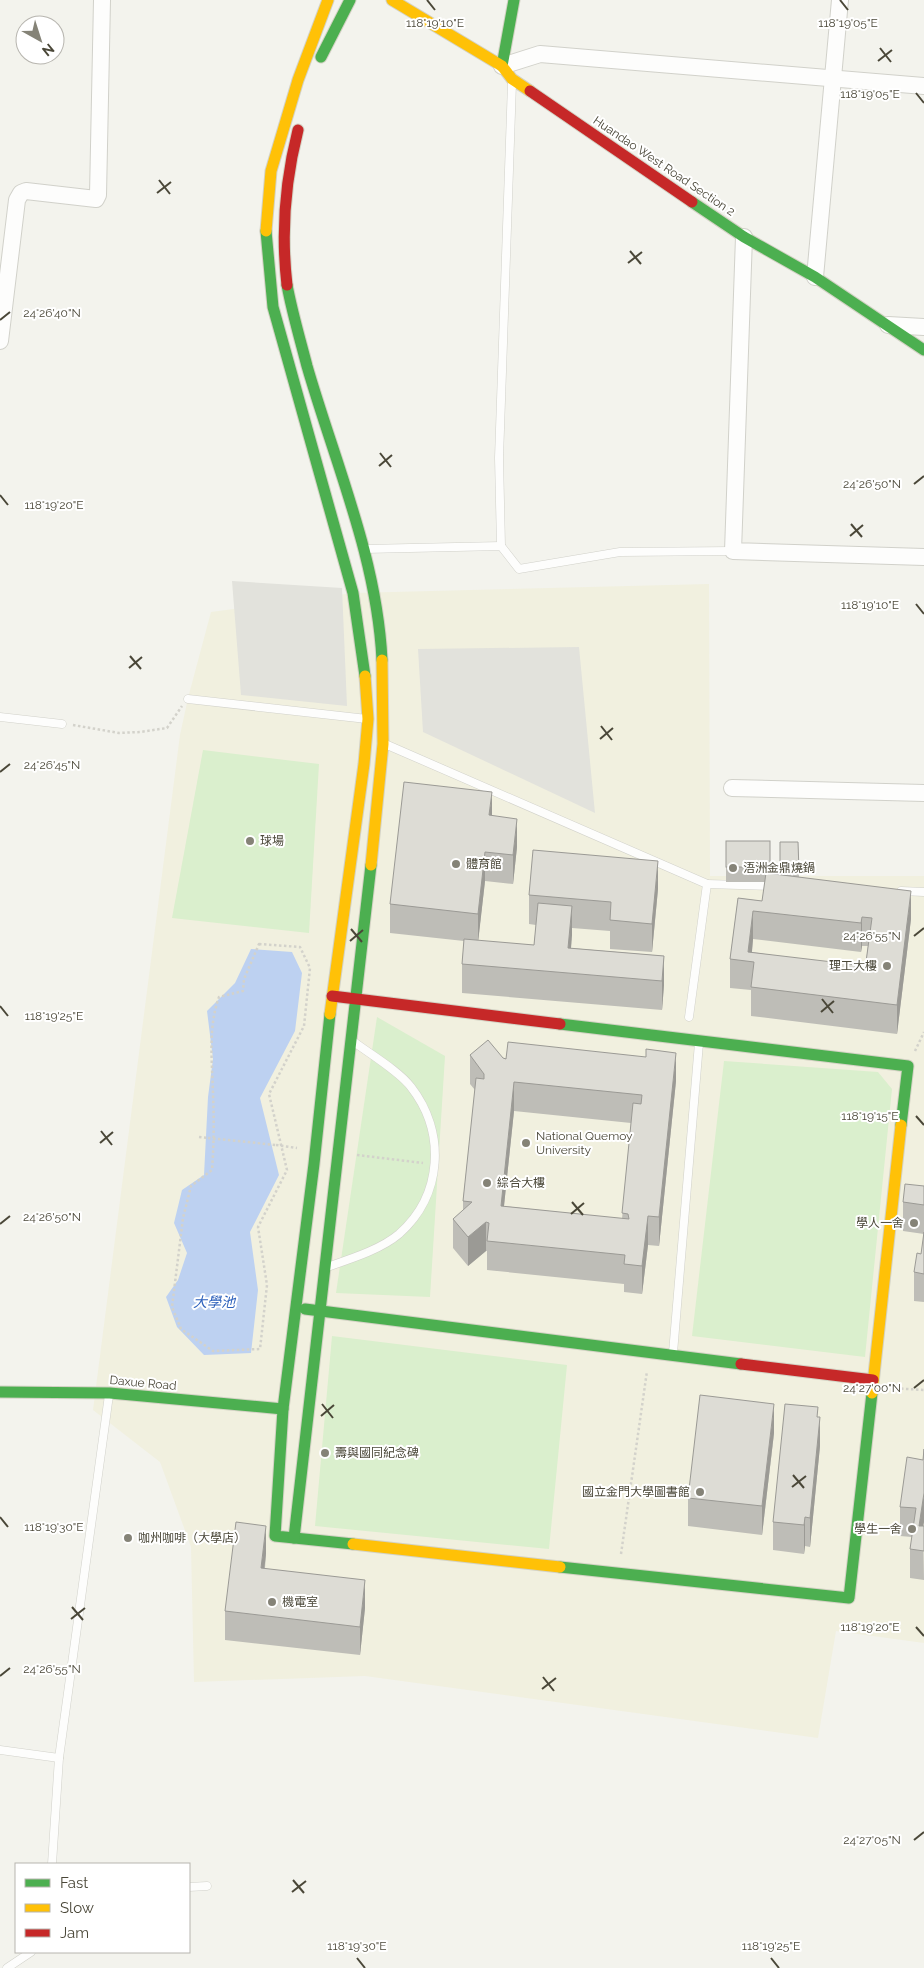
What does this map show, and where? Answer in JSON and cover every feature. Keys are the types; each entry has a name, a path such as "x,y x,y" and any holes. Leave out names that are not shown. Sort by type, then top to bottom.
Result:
{"street":[{"path":"0,341 17,200 21,193 26,191 96,199 98,195 102,0"},
{"path":"328,0 298,80 271,172 266,226 274,307 354,594 364,667 368,719 364,764 332,996 283,1408 275,1536 849,1598 908,1066 332,996"},
{"path":"318,65 325,47 350,0"},
{"name":"Huandao West Road Section 2","path":"392,0 502,66 512,79 744,237 815,277 924,350"},
{"path":"514,0 502,66 540,54 924,86"},
{"path":"815,277 840,0"},
{"path":"294,1538 356,999 383,744 384,691 380,628 364,549 315,394 294,318 286,274 284,228 287,191 292,152 301,119"},
{"path":"744,237 733,551 924,557"},
{"path":"888,325 924,327"},
{"path":"732,788 924,794"},
{"path":"296,1308 873,1380"},
{"name":"Daxue Road","path":"0,1392 110,1393 283,1408"}],"lane":[{"path":"512,79 499,458 502,546 519,569 620,552 733,551"},
{"path":"364,549 502,546"},
{"path":"188,698 368,719"},
{"path":"0,717 62,724"},
{"path":"383,744 707,884 784,887"},
{"path":"689,1017 707,884"},
{"path":"891,891 924,892"},
{"path":"325,1268 368,1252 399,1234 422,1207 434,1174 436,1143 427,1112 410,1085 351,1040"},
{"path":"673,1355 699,1041"},
{"path":"52,1863 59,1758 110,1393"},
{"path":"0,1750 59,1758"},
{"path":"190,1887 207,1886"},
{"path":"7,1968 30,1953"}],"path":[{"path":"62,724 119,733 168,728 188,698"},
{"path":"259,944 300,947 310,968 304,1026 268,1094 282,1146 287,1170 258,1227 267,1286 260,1349 213,1351 181,1329 172,1307 183,1218 191,1186 212,1170 214,1138 211,1051 215,1007 219,997 243,991 244,979 259,944"},
{"path":"199,1137 276,1145"},
{"path":"357,1155 423,1163"},
{"path":"618,1573 649,1352"},
{"path":"873,1380 893,1389 924,1390"}],"shaded area":[{"path":"232,581 342,588 347,706 241,695"},
{"name":"National Quemoy University","path":"709,584 710,876 924,876 924,1643 836,1631 818,1738 365,1676 194,1682 191,1547 160,1462 93,1410 180,735 211,612 353,593"},
{"path":"579,647 595,813 423,732 418,649"}],"green space":[{"name":"球場","path":"203,750 319,764 309,933 172,918"},
{"path":"377,1017 445,1056 430,1297 336,1293"},
{"path":"724,1061 878,1072 892,1089 865,1357 692,1336"},
{"path":"332,1336 567,1365 549,1549 315,1526"}],"water":[{"name":"大學池","path":"251,949 292,952 302,973 295,1031 260,1098 279,1175 250,1232 258,1290 251,1353 204,1355 177,1327 166,1297 178,1280 187,1253 174,1223 182,1190 204,1175 208,1097 213,1059 207,1011 235,983"}],"building":[{"name":"體育館","path":"404,782 492,792 489,815 517,819 513,855 485,852 478,914 390,904"},
{"path":"726,841 770,841 770,867 726,867"},
{"path":"780,842 798,842 799,871 780,871"},
{"path":"533,850 658,861 652,924 610,920 611,902 529,895"},
{"path":"766,873 911,891 897,1005 751,987 754,962 730,959 738,898 762,901","holes":["753,911 861,923 862,917 872,918 865,969 857,968 858,965 748,952"]},
{"path":"538,903 572,906 568,948 664,956 662,981 462,964 464,939 534,945"},
{"path":"488,1040 506,1059 508,1042 646,1057 646,1049 676,1053 659,1217 648,1216 642,1266 624,1264 625,1255 487,1241 489,1223 486,1222 468,1237 453,1219 472,1202 463,1201 476,1078 484,1079 484,1074 470,1055","holes":["514,1082 642,1095 641,1104 633,1103 622,1213 628,1214 629,1219 501,1206"]},
{"path":"905,1184 924,1186 924,1205 903,1202"},
{"path":"924,1232 924,1274 914,1272 917,1253 921,1254"},
{"path":"700,1395 774,1404 762,1506 688,1498"},
{"path":"785,1404 818,1407 817,1417 820,1417 810,1518 805,1517 804,1525 773,1522"},
{"path":"924,1449 924,1493 919,1526 924,1526 924,1551 910,1549 916,1508 900,1507 907,1457 923,1460"},
{"path":"236,1522 266,1526 261,1568 365,1580 360,1627 225,1611"}],"traffic: fast":[{"path":"321,57 350,0"},
{"path":"502,66 514,0"},
{"path":"692,202 744,237 815,277 924,350"},
{"path":"266,231 273,307 353,593 365,676"},
{"path":"287,285 307,366 363,548 372,585 382,660"},
{"path":"294,1538 371,865"},
{"path":"330,1014 314,1164 283,1409 275,1536 353,1544"},
{"path":"560,1024 908,1066 901,1125"},
{"path":"305,1309 741,1364"},
{"path":"0,1392 110,1393 283,1409"},
{"path":"560,1567 849,1598 872,1393"}],"traffic: slow":[{"path":"266,231 271,171 298,80 328,0"},
{"path":"392,0 502,66 512,79 530,91"},
{"path":"371,865 383,744 382,660"},
{"path":"330,1014 364,764 368,719 365,676"},
{"path":"872,1393 901,1125"},
{"path":"353,1544 560,1567"}],"traffic: jam":[{"path":"530,91 692,202"},
{"path":"287,285 284,246 285,207 290,168 298,130"},
{"path":"332,996 560,1024"},
{"path":"741,1364 873,1380"}],"place":[{"name":"球場","path":"250,841"},
{"name":"體育館","path":"456,864"},
{"name":"浯洲金鼎燒鍋","path":"733,868"},
{"name":"理工大樓","path":"887,966"},
{"name":"National Quemoy University","path":"526,1143"},
{"name":"綜合大樓","path":"487,1183"},
{"name":"學人一舍","path":"914,1223"},
{"name":"壽與國同紀念碑","path":"325,1453"},
{"name":"國立金門大學圖書館","path":"700,1492"},
{"name":"學生一舍","path":"912,1529"},
{"name":"咖州咖啡（大學店）","path":"128,1538"},
{"name":"機電室","path":"272,1602"}]}
